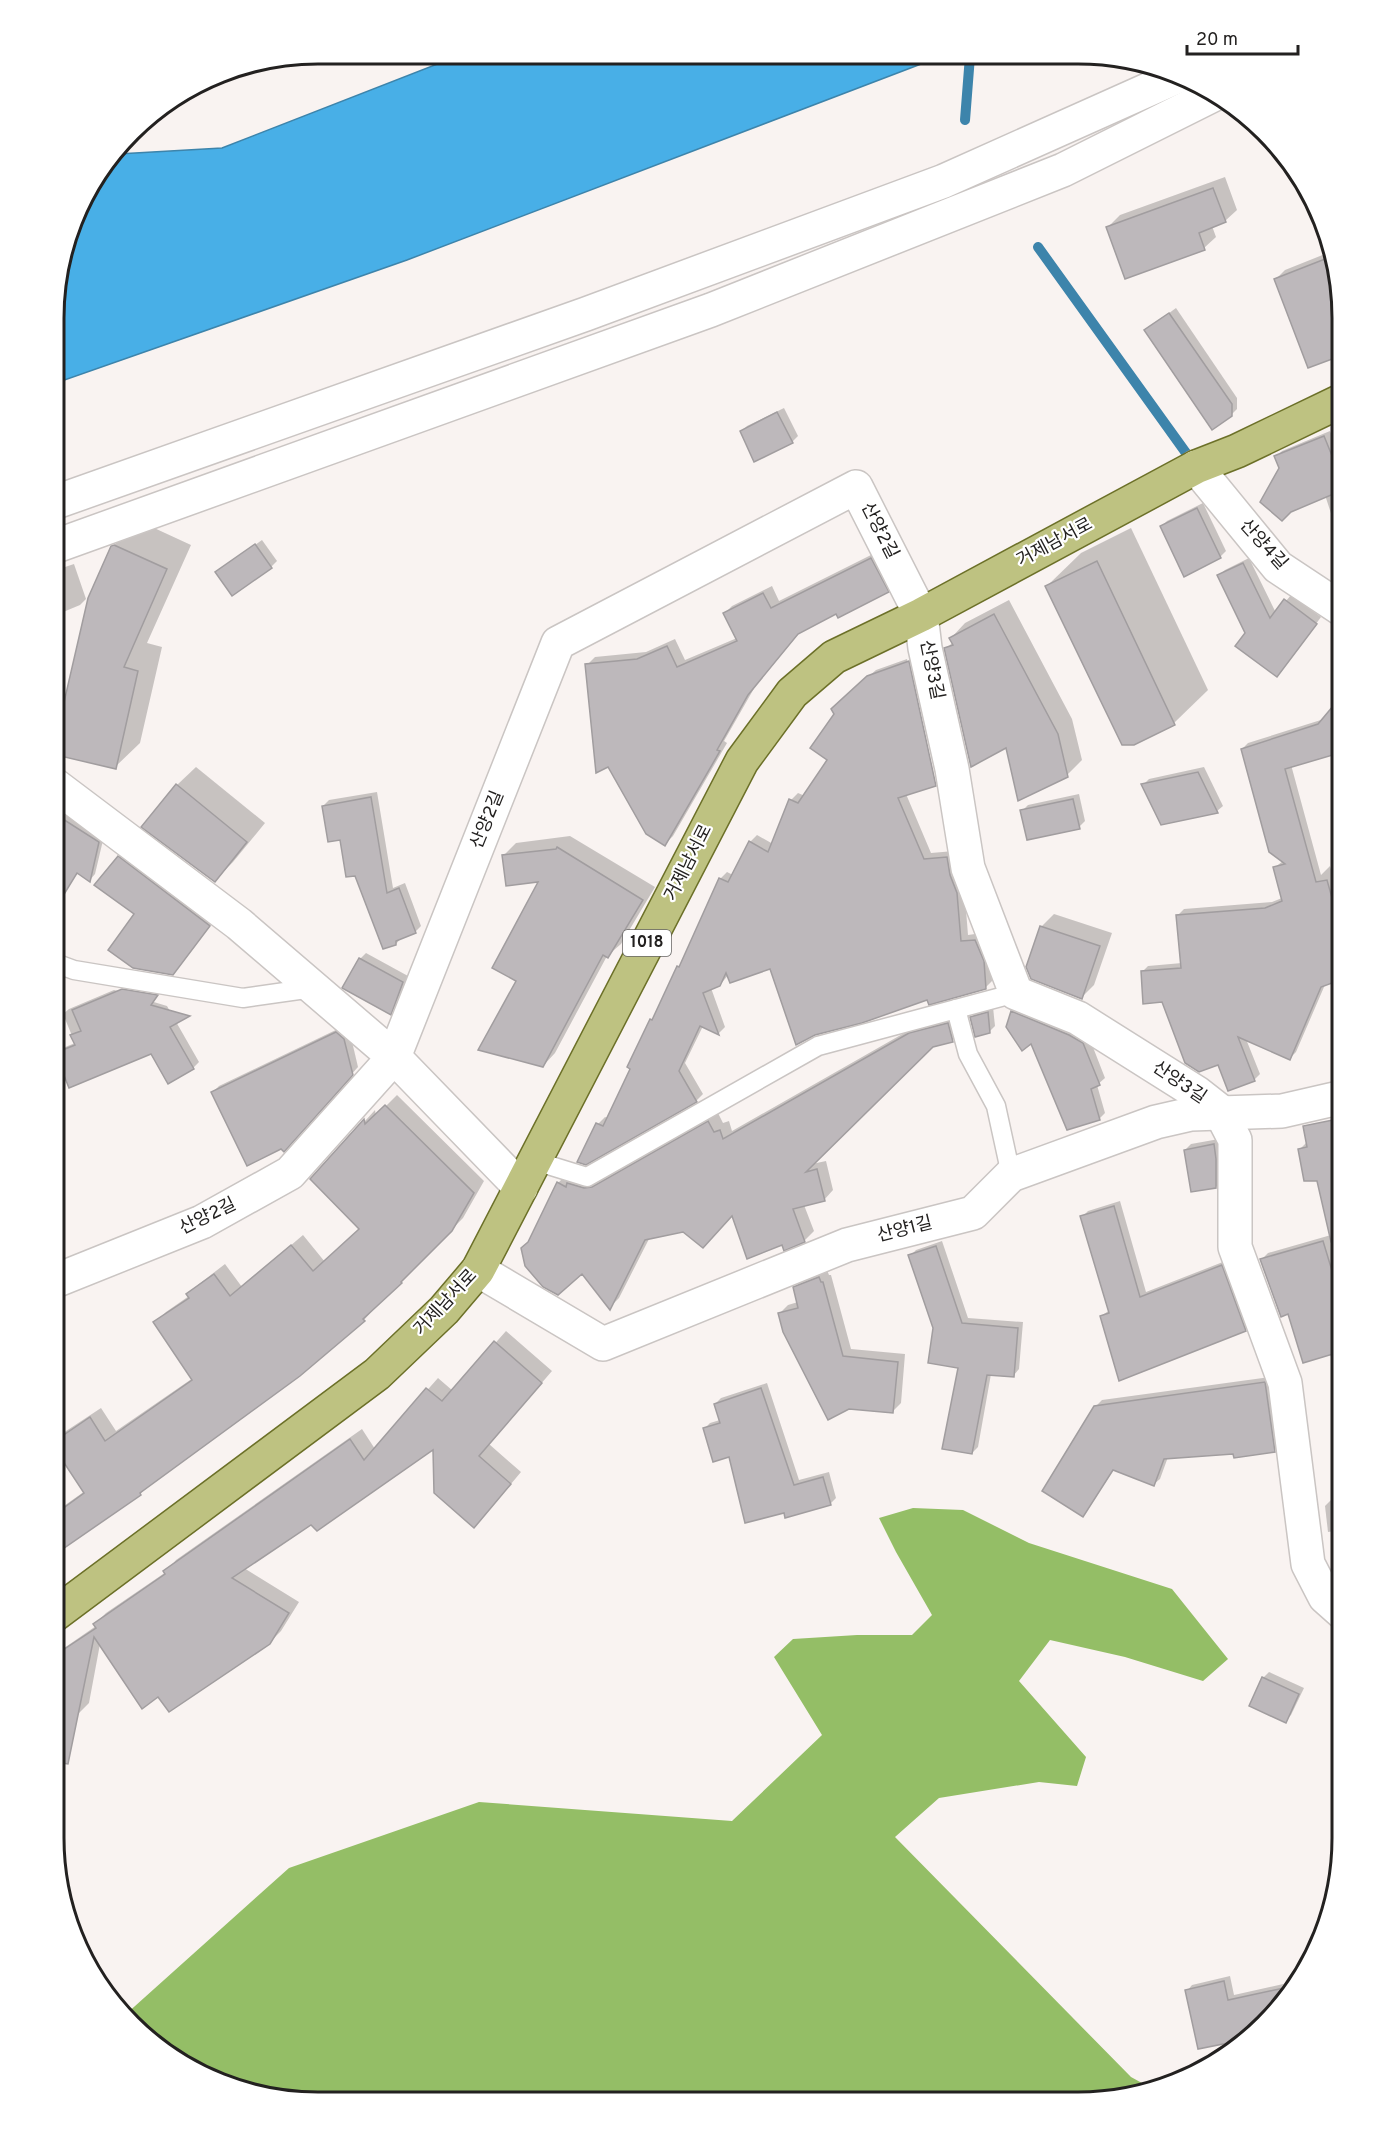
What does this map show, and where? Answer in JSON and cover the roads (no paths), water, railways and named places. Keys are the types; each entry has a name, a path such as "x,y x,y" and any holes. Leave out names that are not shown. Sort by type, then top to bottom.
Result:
{"main road":[{"name":"거제남서로","path":"64,1608 377,1374 444,1310 478,1270 742,761 792,693 834,657 921,615 1196,467 1237,451 1332,405"}],"street":[{"path":"64,499 574,318 944,181 1168,81"},
{"path":"64,543 711,310 1063,170 1206,98"},
{"name":"산양4길","path":"1196,467 1278,567 1332,603"},
{"name":"산양2길","path":"64,1277 202,1222 290,1173 394,1057 558,643 856,487 921,615"},
{"name":"산양3길","path":"921,615 924,648 952,769 968,867 1016,993 1078,1018 1197,1093 1220,1112 1236,1140 1235,1247 1285,1383 1308,1564 1325,1597 1332,1604"},
{"path":"64,792 239,924 528,1175"},
{"name":"산양1길","path":"478,1270 603,1344 847,1245 973,1213 1011,1175 1156,1122 1191,1113 1282,1111 1332,1100"}],"lane":[{"path":"64,966 74,970 243,998 314,988"},
{"path":"528,1175 587,1177 818,1046 1016,993"},
{"path":"956,1009 968,1054 996,1106 1011,1175"}],"water":[{"path":"437,64 921,64 407,260 64,380 64,318 69,269 84,221 107,177 125,154 222,148"}],"waterway":[{"path":"965,120 969,64"},
{"path":"1038,247 1194,464"}]}
